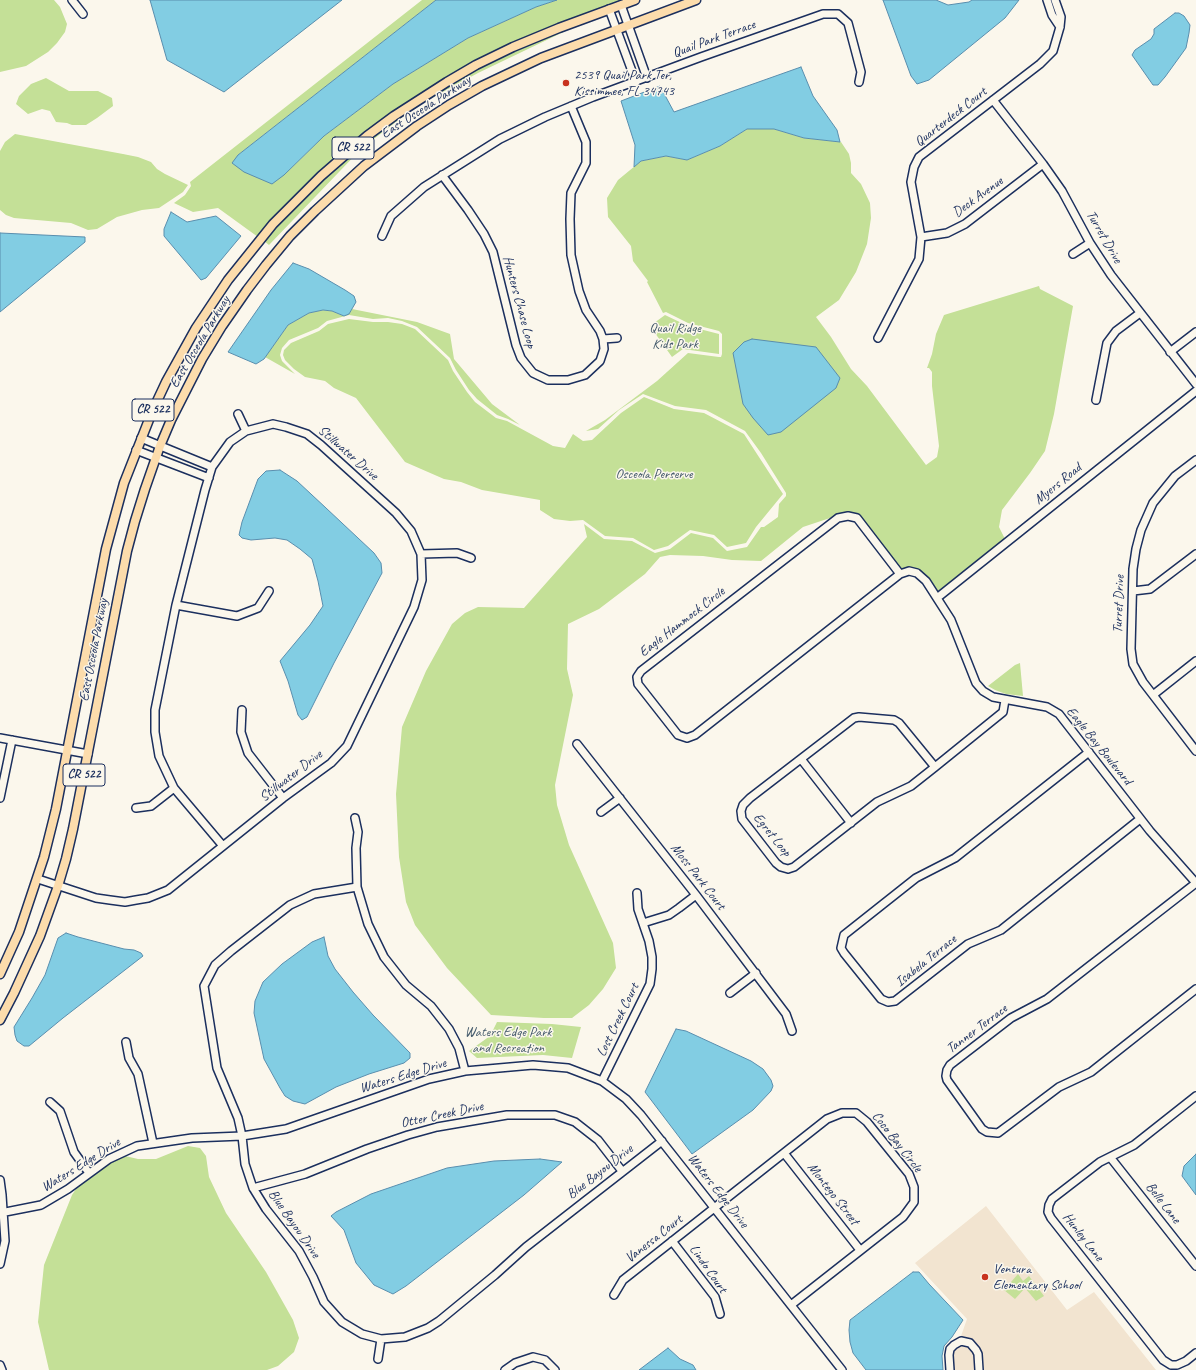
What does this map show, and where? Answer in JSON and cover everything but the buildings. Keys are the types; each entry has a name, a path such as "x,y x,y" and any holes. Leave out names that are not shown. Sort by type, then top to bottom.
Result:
{"main road":[{"name":"East Osceola Parkway","path":"0,974 19,932 38,879 50,836 106,549 124,483 136,450 166,382 196,328 216,297 273,224 321,176 383,124 476,65 513,47 559,28 635,0"},
{"name":"East Osceola Parkway","path":"0,1020 27,967 58,886 73,829 127,551 155,458 187,387 222,326 247,290 290,236 340,187 386,148 417,126 475,90 541,58 696,0"}],"street":[{"path":"72,0 83,14"},
{"path":"1047,0 1052,15 1060,27"},
{"name":"Quarterdeck Court","path":"878,338 919,259 921,237 911,182 914,167 919,157 1040,64 1053,51 1060,27 1061,17 1055,0"},
{"path":"621,5 647,78"},
{"path":"609,9 636,82"},
{"name":"Quail Park Terrace","path":"382,236 391,216 424,187 500,139 545,117 572,106 701,57 823,14 838,14 848,23 861,72 859,82"},
{"name":"Turret Drive","path":"993,100 1062,190 1090,243 1110,275 1196,384"},
{"path":"572,106 586,142 586,163 571,193 571,254 579,291 586,310 600,331 603,339 617,338"},
{"name":"Deck Avenue","path":"921,237 948,233 965,224 1043,164"},
{"name":"Hunters Chase Loop","path":"442,176 468,210 493,252 516,345 521,358 533,373 548,380 568,380 585,374 600,361 604,349 603,339"},
{"path":"1073,254 1090,243"},
{"path":"1096,400 1107,343 1116,332 1140,312"},
{"path":"1170,352 1196,332"},
{"name":"Myers Road","path":"937,598 1196,391"},
{"path":"238,414 246,431"},
{"name":"Stillwater Drive","path":"38,879 96,898 126,902 148,898 168,890 223,846 283,798 331,762 347,746 414,607 422,580 421,554 410,531 396,513 321,445 307,434 272,424 246,431 230,442 212,467 176,605 155,710 155,732 159,756 174,788 223,846"},
{"path":"141,438 212,467"},
{"path":"136,450 209,478"},
{"name":"Turret Drive","path":"1196,460 1175,476 1153,503 1141,530 1133,570 1131,649 1133,664 1143,682 1196,751"},
{"name":"Eagle Hammock Circle","path":"848,516 857,518 900,574 695,735 687,738 678,735 638,684 637,677 641,671 838,518 848,516"},
{"path":"421,554 457,553 471,558"},
{"path":"1133,591 1150,589 1196,554"},
{"path":"900,574 909,571 917,573 926,581 937,598"},
{"path":"176,605 237,616 258,608 269,591"},
{"name":"Eagle Bay Boulevard","path":"937,598 951,620 976,684 993,698 1047,707 1059,714 1140,819 1196,883"},
{"path":"1153,695 1196,661"},
{"name":"Egret Loop","path":"935,767 899,723 894,720 859,716 854,718 750,798 743,805 741,811 742,819 776,863 781,867 788,869 794,867 877,802 911,786 935,767 1003,712 1005,700"},
{"path":"242,710 241,732 248,753 283,798"},
{"path":"0,738 88,754"},
{"path":"0,798 12,740"},
{"name":"Moss Park Court","path":"577,744 756,973 786,1014 792,1031"},
{"name":"Isabela Terrace","path":"1089,752 955,858 916,878 844,935 841,948 844,953 881,999 888,1002 895,1002 968,944 1001,930 1140,819"},
{"path":"801,759 851,823"},
{"path":"136,808 151,806 174,788"},
{"path":"601,812 620,798"},
{"path":"354,818 358,832 356,848 357,887 368,924 384,956 406,985 431,1006 449,1029 460,1048 465,1071"},
{"name":"Tanner Terrace","path":"1196,883 1047,999 1011,1018 950,1065 947,1070 947,1080 982,1129 986,1132 998,1133 1059,1087 1092,1072 1196,989"},
{"name":"Blue Bayou Drive","path":"357,887 314,894 290,905 215,965 204,986 217,1068 238,1118 242,1136 245,1164 253,1188 266,1209 299,1251 313,1276 324,1302 342,1322 362,1334 381,1339 406,1337 428,1328 439,1321 495,1275 526,1247 662,1141"},
{"name":"Lost Creek Court","path":"602,1081 650,984 652,957 649,941 638,909 637,893"},
{"path":"643,923 669,915 696,895"},
{"path":"730,993 756,973"},
{"path":"126,1042 129,1058 138,1074 153,1143"},
{"name":"Waters Edge Drive","path":"2,1213 41,1205 68,1189 109,1159 137,1146 192,1138 242,1136 286,1129 429,1079 465,1071 533,1065 568,1068 602,1081 626,1099 662,1141 842,1370"},
{"name":"Hunley Lane","path":"1196,1096 1134,1145 1100,1162 1052,1199 1048,1212 1051,1218 1163,1360 1171,1365 1177,1365 1186,1361 1196,1353"},
{"path":"50,1102 60,1111 74,1152 89,1173"},
{"name":"Coco Bay Circle","path":"714,1207 827,1119 842,1113 856,1113 867,1122 909,1174 914,1187 914,1202 903,1217 791,1305"},
{"name":"Otter Creek Drive","path":"253,1188 305,1174 367,1149 408,1135 437,1127 507,1115 554,1115 575,1122 598,1140 622,1172"},
{"name":"Montego Street","path":"784,1153 860,1250"},
{"name":"Belle Lane","path":"1110,1157 1196,1266"},
{"path":"0,1180 5,1241 0,1264"},
{"name":"Vanessa Court","path":"614,1295 623,1280 714,1207"},
{"name":"Lindo Court","path":"672,1241 714,1297 720,1314"},
{"path":"378,1359 381,1339"},
{"path":"950,1370 950,1349 961,1341 970,1343 976,1350 978,1354 979,1370"},
{"path":"505,1370 515,1363 533,1357 544,1360 555,1370"},
{"path":"0,1365 2,1370"}],"shaded area":[{"name":"Ventura Elementary School","path":"986,1206 1067,1310 1094,1292 1156,1370 946,1370 945,1356 947,1348 953,1341 961,1336 967,1319 915,1263"}],"green space":[{"path":"0,0 54,0 60,7 67,24 65,32 48,52 26,66 0,72"},
{"path":"422,0 436,0 238,155 284,175 324,136 393,84 468,38 536,7 557,0 625,0 558,24 511,44 474,62 419,94 365,133 341,153 292,198 258,237 218,208 193,212 174,203 185,195 191,186 190,182"},
{"path":"578,25 478,73 417,106 362,148 269,245 264,241 298,204 324,179 370,139 396,119 478,68"},
{"path":"46,78 69,91 98,91 112,98 113,106 86,125 72,125 56,122 50,111 42,109 28,114 16,104 19,96 31,84"},
{"path":"747,129 774,129 804,138 841,142 849,154 851,173 861,184 870,203 871,218 867,244 856,272 839,300 816,317 831,337 851,369 867,386 926,465 937,457 939,446 932,386 932,372 929,368 927,368 932,354 936,334 944,315 1039,286 1040,289 1073,306 1054,414 1045,451 1002,510 999,527 1005,539 937,593 929,579 919,570 909,568 901,569 859,516 847,512 837,514 833,517 803,527 761,561 732,560 703,556 670,555 660,557 645,574 599,609 568,624 567,669 573,695 555,785 557,805 569,845 613,943 616,968 603,989 589,1005 572,1018 491,1015 447,968 415,925 406,902 399,857 396,794 402,727 426,671 452,624 465,613 478,607 524,608 587,537 584,524 604,539 632,541 655,553 670,549 691,533 713,538 727,551 747,547 761,527 764,527 778,517 779,504 786,496 786,493 761,453 745,431 706,410 675,406 643,394 619,410 598,429 586,431 605,420 657,381 688,353 719,357 721,357 722,354 722,334 719,331 688,323 666,312 663,313 647,282 648,281 633,261 631,246 608,217 607,198 618,180 641,161 666,156 687,160 720,146"},
{"path":"15,134 138,157 151,162 157,169 165,174 188,185 183,192 159,208 142,210 117,217 97,229 88,230 71,223 14,218 6,215 0,210 0,151 5,142"},
{"path":"352,309 417,322 450,334 454,359 492,404 520,425 497,415 477,399 469,390 450,358 417,327 402,321 388,318 373,319 349,315 327,321 318,328 289,340 282,348 280,355 282,361 295,374 265,357 288,325 309,313 323,310 332,311 344,316 349,314"},
{"name":"Quail Ridge Kids Park","path":"665,315 688,326 719,334 719,354 683,349 672,357 650,326"},
{"name":"Osceola Perserve","path":"349,319 402,324 415,329 448,360 453,371 475,402 496,418 507,421 553,446 565,448 573,434 583,441 592,440 621,413 644,397 674,409 704,413 744,434 783,494 756,527 746,543 727,547 714,535 690,530 668,546 654,550 633,538 605,536 583,520 570,521 554,519 540,510 540,500 482,490 461,482 444,479 405,462 356,398 334,388 325,381 305,377 285,360 283,355 284,350 291,343 319,331 328,324"},
{"path":"1020,663 1023,696 1006,694 988,686 1015,665"},
{"name":"Waters Edge Park and Recreation","path":"497,1022 552,1024 581,1027 572,1058 543,1055 477,1058 469,1051 490,1036"},
{"path":"188,1146 200,1148 206,1156 209,1177 226,1213 266,1272 293,1320 299,1338 294,1352 278,1366 267,1370 49,1370 38,1322 44,1265 72,1195 78,1186 91,1176 111,1162 125,1156 138,1159 156,1159"},
{"path":"1018,1274 1023,1281 1029,1276 1044,1296 1036,1301 1025,1288 1015,1299 1004,1290"}],"water":[{"path":"150,0 342,0 224,92 167,60"},
{"path":"436,0 557,0 536,7 468,38 393,84 324,136 284,175 272,184 244,172 232,163 238,155"},
{"path":"883,0 936,0 948,5 969,2 972,0 1019,0 1005,18 929,80 917,84 911,76"},
{"path":"1175,13 1179,13 1184,16 1190,25 1186,48 1158,85 1153,85 1132,55 1135,50 1151,39 1154,34 1154,29"},
{"path":"801,67 813,96 837,130 840,142 804,138 774,129 747,129 720,146 687,160 666,156 641,161 634,167 635,145 621,101 660,86 674,112"},
{"path":"171,212 187,222 216,216 241,236 206,278 201,280 164,236 164,229"},
{"path":"0,233 85,237 85,242 0,312"},
{"path":"293,263 309,269 354,296 356,302 349,314 344,316 332,311 323,310 309,313 288,325 264,359 256,364 228,352 271,290"},
{"path":"752,339 816,347 840,378 836,388 781,432 768,435 743,404 733,353 744,342"},
{"path":"280,470 297,481 374,553 381,563 382,573 307,717 302,720 298,715 288,681 280,661 310,625 323,606 312,559 287,540 275,538 251,540 242,538 239,535 242,522 258,479 266,471"},
{"path":"66,933 124,949 134,950 141,953 143,956 29,1046 24,1046 17,1041 14,1027 45,975 58,938"},
{"path":"324,937 328,956 335,969 373,1015 410,1053 410,1058 404,1063 369,1074 336,1087 305,1104 293,1101 285,1096 264,1059 254,1013 255,1001 263,982 282,964 312,942"},
{"path":"676,1029 686,1031 751,1061 763,1069 771,1080 773,1086 771,1091 753,1110 692,1154 645,1092"},
{"path":"1196,1154 1196,1195 1182,1176 1184,1166"},
{"path":"540,1159 562,1162 524,1195 406,1286 393,1294 374,1285 356,1263 344,1230 331,1216 371,1194 447,1168 494,1161"},
{"path":"913,1272 919,1272 963,1320 944,1346 942,1356 943,1370 866,1370 853,1353 850,1342 850,1320"},
{"path":"668,1348 680,1359 693,1365 696,1370 639,1370"}],"place":[{"name":"2539 Quail Park Ter, Kissimmee, FL 34743","path":"566,83"},
{"name":"Ventura Elementary School","path":"985,1277"}]}
